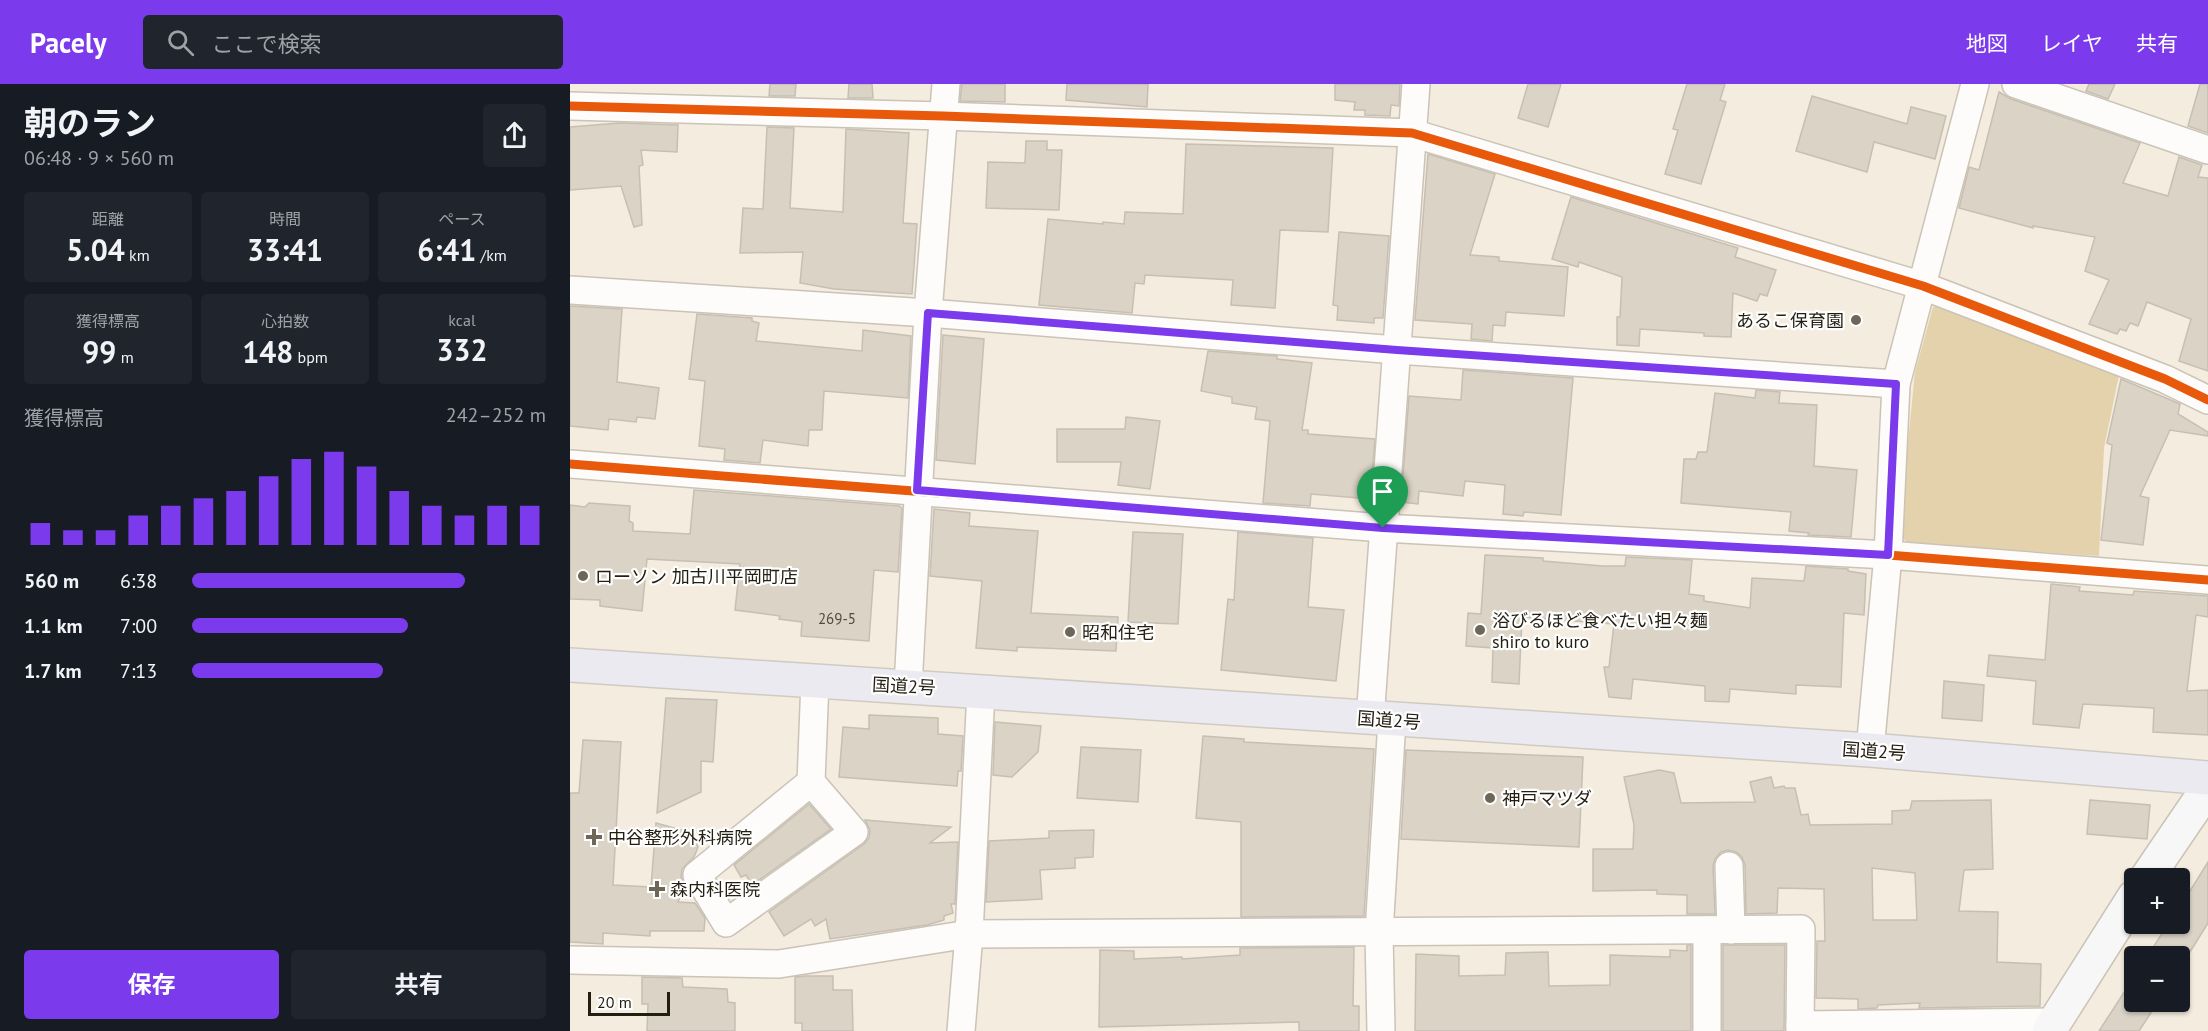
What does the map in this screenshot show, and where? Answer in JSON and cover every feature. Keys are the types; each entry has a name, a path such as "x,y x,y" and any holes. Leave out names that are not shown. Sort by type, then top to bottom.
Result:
{"highway":[{"name":"国道2号","path":"570,665 1870,750 2208,778"}],"street":[{"path":"908,687 928,313 946,84"},
{"path":"1381,1031 1379,933 1383,528 1416,84"},
{"path":"1870,750 1888,555 1896,384 1975,84"},
{"path":"2016,84 2208,150"},
{"path":"570,106 943,116 1412,133 1923,286 2165,380 2208,400"},
{"path":"570,290 928,313 1397,350 1896,384"},
{"path":"570,464 1383,528 1888,555 2208,580"},
{"path":"811,782 697,875 726,923 854,832 811,782 815,681"},
{"path":"962,1031 981,691"},
{"path":"2153,868 2208,788"},
{"path":"1707,1031 1729,866"},
{"path":"570,960 779,964 969,934 1801,929 1800,1028 2052,1026 2124,913"}],"shaded area":[{"path":"1945,304 2119,375 2104,448 2099,556 1907,543 1899,533 1915,372 1933,307"}],"building":[{"path":"770,84 796,84 795,96 769,96"},
{"path":"849,84 872,84 873,98 848,98"},
{"path":"962,84 1005,84 1005,102 960,101"},
{"path":"1067,84 1148,84 1147,107 1066,100"},
{"path":"1335,84 1400,84 1399,106 1391,105 1390,116 1365,115 1365,110 1354,110 1355,102 1335,100"},
{"path":"1528,84 1561,84 1548,127 1518,118"},
{"path":"1687,84 1725,84 1720,100 1726,102 1701,184 1665,174 1678,130 1673,129"},
{"path":"2089,84 2115,84 2108,99 2086,91"},
{"path":"2200,84 2208,84 2208,133 2188,126"},
{"path":"1999,92 2011,99 2140,143 2123,183 2168,196 2179,157 2202,165 2198,177 2208,178 2208,371 2179,361 2191,319 2147,302 2138,326 2130,323 2126,331 2120,329 2117,334 2089,324 2109,280 2085,271 2095,237 2033,226 2033,228 1959,208 1969,167 1979,170"},
{"path":"1812,96 1907,124 1911,107 1946,116 1935,159 1874,142 1867,172 1796,151"},
{"path":"619,123 678,125 677,152 641,150 643,165 639,166 642,225 634,227 621,186 570,190 570,127"},
{"path":"767,127 794,128 790,208 843,212 846,129 909,133 903,223 917,224 912,294 834,289 800,283 803,252 740,253 743,208 763,209"},
{"path":"1026,141 1047,141 1047,150 1062,150 1059,210 986,208 988,162 1025,163"},
{"path":"1186,144 1333,148 1328,232 1280,230 1275,308 1231,305 1233,280 1145,275 1144,284 1135,283 1132,313 1039,305 1048,219 1124,224 1125,212 1183,214"},
{"path":"1428,154 1495,174 1470,255 1499,257 1499,261 1568,267 1564,316 1506,312 1505,326 1493,325 1492,341 1471,339 1472,324 1415,320"},
{"path":"1571,197 1738,248 1735,257 1776,270 1767,296 1760,294 1757,301 1733,293 1731,337 1640,329 1639,346 1617,345 1617,317 1620,317 1622,277 1579,262 1578,267 1552,259"},
{"path":"1339,232 1389,236 1383,318 1374,318 1374,323 1337,320 1338,306 1333,305"},
{"path":"570,306 622,309 617,382 659,388 655,419 637,417 636,422 609,419 608,430 570,426"},
{"path":"697,314 752,318 752,321 759,323 756,341 862,351 863,330 911,336 908,398 824,391 822,430 809,430 808,446 763,440 760,463 724,460 725,449 699,446 705,381 689,379"},
{"path":"943,335 984,339 975,464 936,460"},
{"path":"1208,351 1277,356 1277,359 1312,363 1302,430 1308,430 1308,434 1375,439 1370,499 1311,494 1310,506 1263,503 1270,421 1255,419 1257,407 1232,403 1232,397 1201,391"},
{"path":"1463,370 1573,378 1561,515 1524,512 1523,516 1503,514 1505,485 1465,481 1463,496 1419,491 1418,504 1401,502 1409,396 1461,400"},
{"path":"2121,379 2180,404 2178,414 2208,432 2208,436 2170,430 2140,496 2149,498 2143,545 2101,540 2112,445 2107,443"},
{"path":"1756,390 1780,392 1779,403 1817,405 1814,466 1857,470 1851,537 1808,535 1809,533 1789,531 1791,512 1681,503 1684,459 1696,459 1698,452 1707,452 1715,393 1755,398"},
{"path":"1126,417 1160,421 1150,489 1118,485 1121,462 1057,462 1057,429 1125,429"},
{"path":"694,490 902,508 898,572 874,570 869,641 801,636 802,622 779,619 780,616 735,610 740,564 647,559 642,611 600,606 600,600 570,599 570,505 585,507 589,503 630,506 629,521 633,523 633,531 690,534"},
{"path":"934,509 970,513 969,526 1038,531 1031,613 1118,617 1116,651 1017,647 1017,651 976,648 982,581 930,576"},
{"path":"1133,532 1183,534 1178,624 1128,622"},
{"path":"1238,532 1313,538 1308,607 1344,610 1336,681 1221,670 1228,599 1234,600"},
{"path":"1485,555 1543,558 1543,561 1603,566 1625,566 1626,557 1692,560 1689,594 1704,596 1704,601 1750,608 1752,578 1804,581 1806,566 1848,569 1848,571 1866,574 1864,615 1844,613 1841,687 1796,685 1796,694 1730,689 1729,702 1705,701 1705,686 1633,679 1631,699 1609,697 1604,667 1609,667 1614,624 1522,617 1519,684 1492,682 1493,648 1466,646 1468,613 1481,614"},
{"path":"2051,584 2080,587 2079,591 2133,595 2134,591 2208,596 2208,617 2196,615 2187,691 2208,690 2208,735 2153,732 2154,708 2083,704 2079,728 2033,724 2036,681 1987,676 1989,655 2045,660"},
{"path":"1944,681 1984,685 1982,721 1942,718"},
{"path":"666,698 717,700 713,762 701,761 701,792 657,813"},
{"path":"869,715 938,718 938,734 963,736 961,771 958,771 957,786 839,777 843,727 869,729"},
{"path":"995,722 1041,726 1038,752 1012,777 993,775"},
{"path":"1203,736 1244,739 1244,742 1374,749 1364,916 1241,917 1241,822 1196,818"},
{"path":"583,740 621,742 613,885 651,887 656,823 692,833 698,847 694,857 682,869 681,877 685,885 678,902 695,903 705,918 704,931 650,931 650,936 603,933 603,944 570,942 570,793 579,793"},
{"path":"1081,747 1141,750 1138,802 1077,798"},
{"name":"神戸マツダ","path":"1406,750 1583,757 1579,847 1401,839"},
{"path":"1659,770 1674,773 1681,803 1755,802 1750,782 1771,777 1774,788 1784,786 1795,788 1801,815 1808,814 1810,825 1892,824 1892,811 1910,810 1912,801 1991,800 1993,869 1964,870 1959,911 1998,912 1997,962 2041,964 2040,1006 1919,1008 1920,1003 1878,1005 1877,1008 1858,1009 1858,999 1816,998 1817,941 1825,941 1824,889 1778,888 1777,913 1746,914 1745,865 1742,857 1736,852 1728,850 1721,852 1715,859 1713,866 1715,914 1687,914 1687,895 1657,894 1657,890 1593,891 1593,849 1633,849 1634,825 1624,777","holes":["1872,868 1915,873 1917,920 1873,920"]},
{"path":"2090,800 2150,805 2147,839 2087,834"},
{"path":"809,804 831,829 752,885 746,875 741,877 734,865"},
{"path":"865,820 951,827 930,843 958,842 955,904 951,904 953,913 944,916 944,920 927,925 830,939 826,919 815,926 811,919 784,936 769,912 864,844 869,838 870,830"},
{"path":"1094,830 1093,857 1075,858 1075,868 1040,870 1042,899 986,902 989,841 1049,838 1049,831"},
{"path":"2208,862 2208,923 2190,952 2190,946 2154,946 2162,934 2190,934 2190,891"},
{"path":"1687,945 1691,945 1691,1031 1415,1031 1416,954 1459,956 1459,976 1505,975 1506,953 1548,952 1549,986 1610,985 1610,955 1670,957 1670,950 1687,951"},
{"path":"1723,945 1785,945 1784,1031 1723,1031"},
{"path":"1354,947 1353,1006 1359,1006 1359,1031 1299,1031 1299,1022 1099,1027 1100,950 1134,951 1134,959 1182,957 1182,959 1240,955 1240,948"},
{"path":"833,976 833,990 852,990 853,1031 802,1031 802,1023 795,1023 795,977"},
{"path":"642,977 682,978 683,987 727,989 728,1002 735,1003 735,1031 647,1031 648,1004 642,1004"},
{"path":"2124,992 2124,1012 2151,1012 2139,1031 2099,1031"}],"cycle path":[{"path":"570,106 943,116 1412,133 1923,286 2165,379 2208,400"},
{"path":"570,464 1383,528 1888,555 2208,580"}],"place":[{"name":"あるこ保育園","path":"1856,320"},
{"name":"ローソン 加古川平岡町店","path":"583,576"},
{"name":"浴びるほど食べたい担々麺 shiro to kuro","path":"1480,630"},
{"name":"昭和住宅","path":"1070,632"},
{"name":"神戸マツダ","path":"1490,798"},
{"name":"中谷整形外科病院","path":"594,837"},
{"name":"森内科医院","path":"657,889"}],"route":[{"path":"928,313 1397,350 1896,384 1888,555 1383,528 917,490 928,313"}]}
